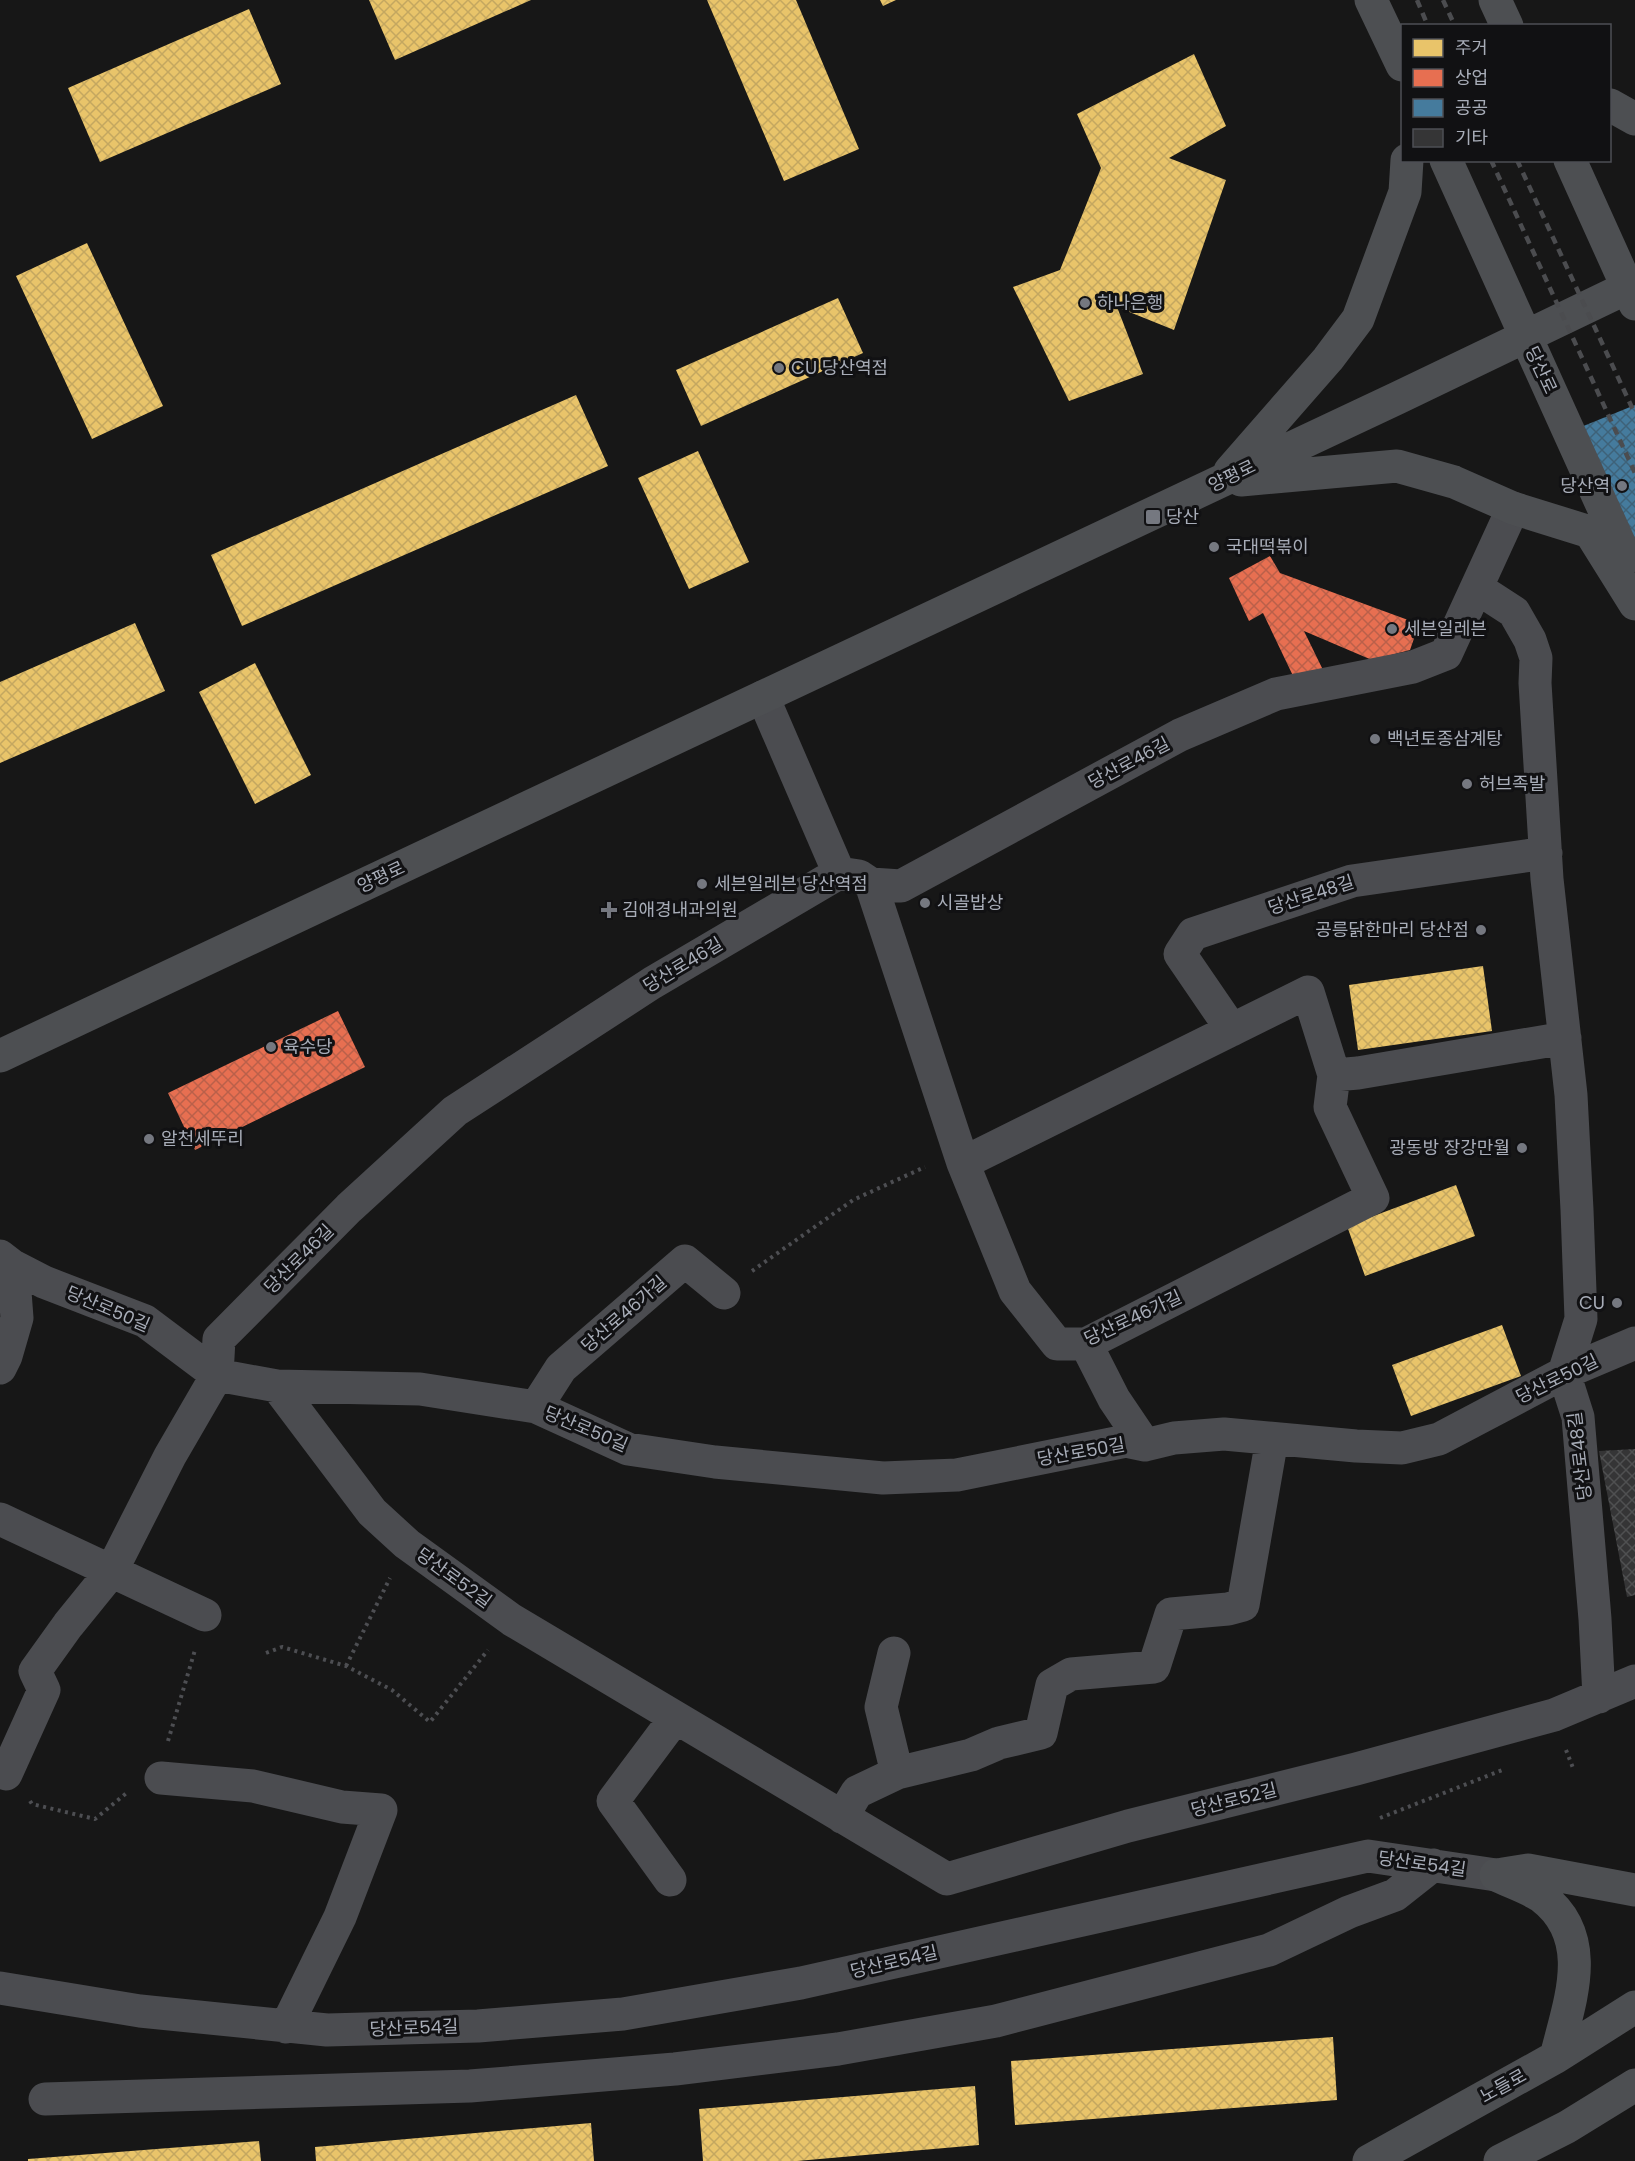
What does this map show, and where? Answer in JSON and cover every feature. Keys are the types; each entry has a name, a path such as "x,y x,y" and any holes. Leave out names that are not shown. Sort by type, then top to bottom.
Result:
{"main road":[{"path":"1371,0 1401,63"},
{"path":"1495,0 1506,24"},
{"path":"1611,106 1635,119"},
{"path":"1221,481 1328,359 1358,319 1405,192 1407,162"},
{"name":"당산로","path":"1447,162 1635,579"},
{"path":"1571,162 1632,292"},
{"name":"양평로","path":"0,1056 1092,544 1525,336 1632,292"},
{"path":"1221,481 1397,466 1454,482 1513,508 1590,532 1635,604"},
{"path":"1496,1875 1528,1870 1635,1890"},
{"path":"1496,1875 1541,1897 1562,1917 1574,1944 1575,1979 1556,2057"},
{"name":"노들로","path":"1369,2161 1556,2057 1635,2007"},
{"path":"1515,2161 1635,2085"},
{"path":"1500,2161 1567,2127"}],"street":[{"name":"당산로46길","path":"6,1774 44,1690 35,1671 111,1572 170,1456 217,1375 219,1339 349,1208 455,1111 652,983 838,873 859,876 871,884 901,886 1180,735 1276,694 1413,667 1446,654 1513,508"},
{"path":"1477,588 1514,612 1530,640 1536,658 1535,683 1546,853 1571,1095 1581,1319 1564,1372"},
{"path":"763,697 838,873"},
{"name":"당산로48길","path":"1232,1030 1180,954 1193,934 1352,881 1546,853"},
{"name":"당산로46가길","path":"871,884 963,1163 1015,1291 1057,1344 1086,1344 1373,1198 1330,1107 1334,1075"},
{"path":"963,1163 1308,992 1334,1075 1358,1073 1565,1038"},
{"path":"0,1368 6,1356 17,1318 6,1261"},
{"name":"당산로50길","path":"6,1261 44,1282 144,1321 217,1375 277,1386 420,1389 536,1407 628,1449 715,1462 883,1479 957,1475 1126,1441 1145,1445 1174,1438 1224,1434 1401,1448 1439,1439 1564,1372 1635,1343"},
{"name":"당산로46가길","path":"536,1407 561,1368 685,1261 724,1293"},
{"path":"1086,1344 1114,1399 1145,1445"},
{"name":"당산로48길","path":"1564,1372 1578,1417 1595,1619 1599,1697"},
{"name":"당산로52길","path":"277,1386 372,1512 407,1544 512,1620 947,1879 1128,1826 1356,1769 1554,1716 1635,1681"},
{"path":"842,1817 857,1792 897,1773 971,1755 999,1743 1041,1733 1052,1685 1071,1674 1154,1667 1171,1614 1228,1609 1243,1605 1272,1439"},
{"path":"0,1519 205,1615"},
{"path":"894,1653 881,1707 897,1773"},
{"path":"670,1880 613,1801 675,1718"},
{"path":"161,1778 252,1786 342,1807 381,1810 340,1917 286,2027"},
{"name":"당산로54길","path":"0,1988 140,2011 286,2027 327,2030 478,2026 623,2014 801,1983 1368,1856 1496,1875"},
{"path":"45,2099 470,2086 675,2069 838,2049 996,2021 1269,1950 1349,1912 1395,1895 1433,1865"}],"path":[{"path":"724,1293 853,1200 927,1167"},
{"path":"346,1666 407,1544"},
{"path":"6,1774 32,1804 94,1819 139,1784 161,1778 162,1760 205,1615"},
{"path":"266,1653 282,1647 346,1666 392,1690 430,1722 512,1620"},
{"path":"1380,1818 1510,1767"}],"building: 주거":[{"path":"369,0 531,0 395,60"},
{"path":"707,0 796,0 859,149 784,181"},
{"path":"880,0 896,0 883,6"},
{"path":"249,9 281,84 100,162 68,88"},
{"path":"1194,54 1226,126 1169,158 1226,180 1174,330 1117,307 1143,374 1069,401 1013,287 1060,270 1101,168 1077,114"},
{"path":"87,243 163,406 92,439 16,276"},
{"path":"838,298 863,353 701,426 676,370"},
{"path":"576,395 608,466 242,626 211,555"},
{"path":"698,451 749,562 689,589 638,478"},
{"path":"135,623 165,691 0,763 0,682"},
{"path":"255,663 311,775 255,804 199,692"},
{"path":"1483,966 1492,1031 1358,1050 1349,985"},
{"path":"1456,1185 1475,1236 1365,1276 1347,1226"},
{"path":"1502,1325 1521,1376 1411,1416 1392,1365"},
{"path":"1333,2037 1337,2100 1015,2125 1011,2061"},
{"path":"975,2086 979,2145 797,2161 703,2161 699,2109"},
{"path":"591,2123 594,2161 316,2161 315,2147"},
{"path":"259,2141 261,2161 28,2161 28,2159"}],"building: 상업":[{"path":"1270,556 1280,573 1419,624 1410,650 1372,660 1304,631 1323,670 1295,680 1263,613 1249,621 1229,578"},
{"path":"338,1011 365,1067 195,1150 168,1093"}],"building: 공공":[{"name":"당산역","path":"1635,405 1635,545 1581,427"}],"building: 기타":[{"path":"1635,1449 1635,1595 1627,1597 1599,1451"}],"railway":[{"path":"1417,0 1427,24"},
{"path":"1443,0 1454,24"},
{"path":"1492,162 1635,473"},
{"path":"1518,162 1635,414"}],"place":[{"name":"하나은행","path":"1085,303"},
{"name":"CU 당산역점","path":"779,368"},
{"name":"당산역","path":"1622,486"},
{"name":"당산","path":"1153,517"},
{"name":"국대떡볶이","path":"1214,547"},
{"name":"세븐일레븐","path":"1392,629"},
{"name":"백년토종삼계탕","path":"1375,739"},
{"name":"허브족발","path":"1467,784"},
{"name":"세븐일레븐 당산역점","path":"702,884"},
{"name":"시골밥상","path":"925,903"},
{"name":"김애경내과의원","path":"609,910"},
{"name":"공릉닭한마리 당산점","path":"1481,930"},
{"name":"육수당","path":"271,1047"},
{"name":"알천세뚜리","path":"149,1139"},
{"name":"광동방 장강만월","path":"1522,1148"},
{"name":"CU","path":"1617,1303"}]}
